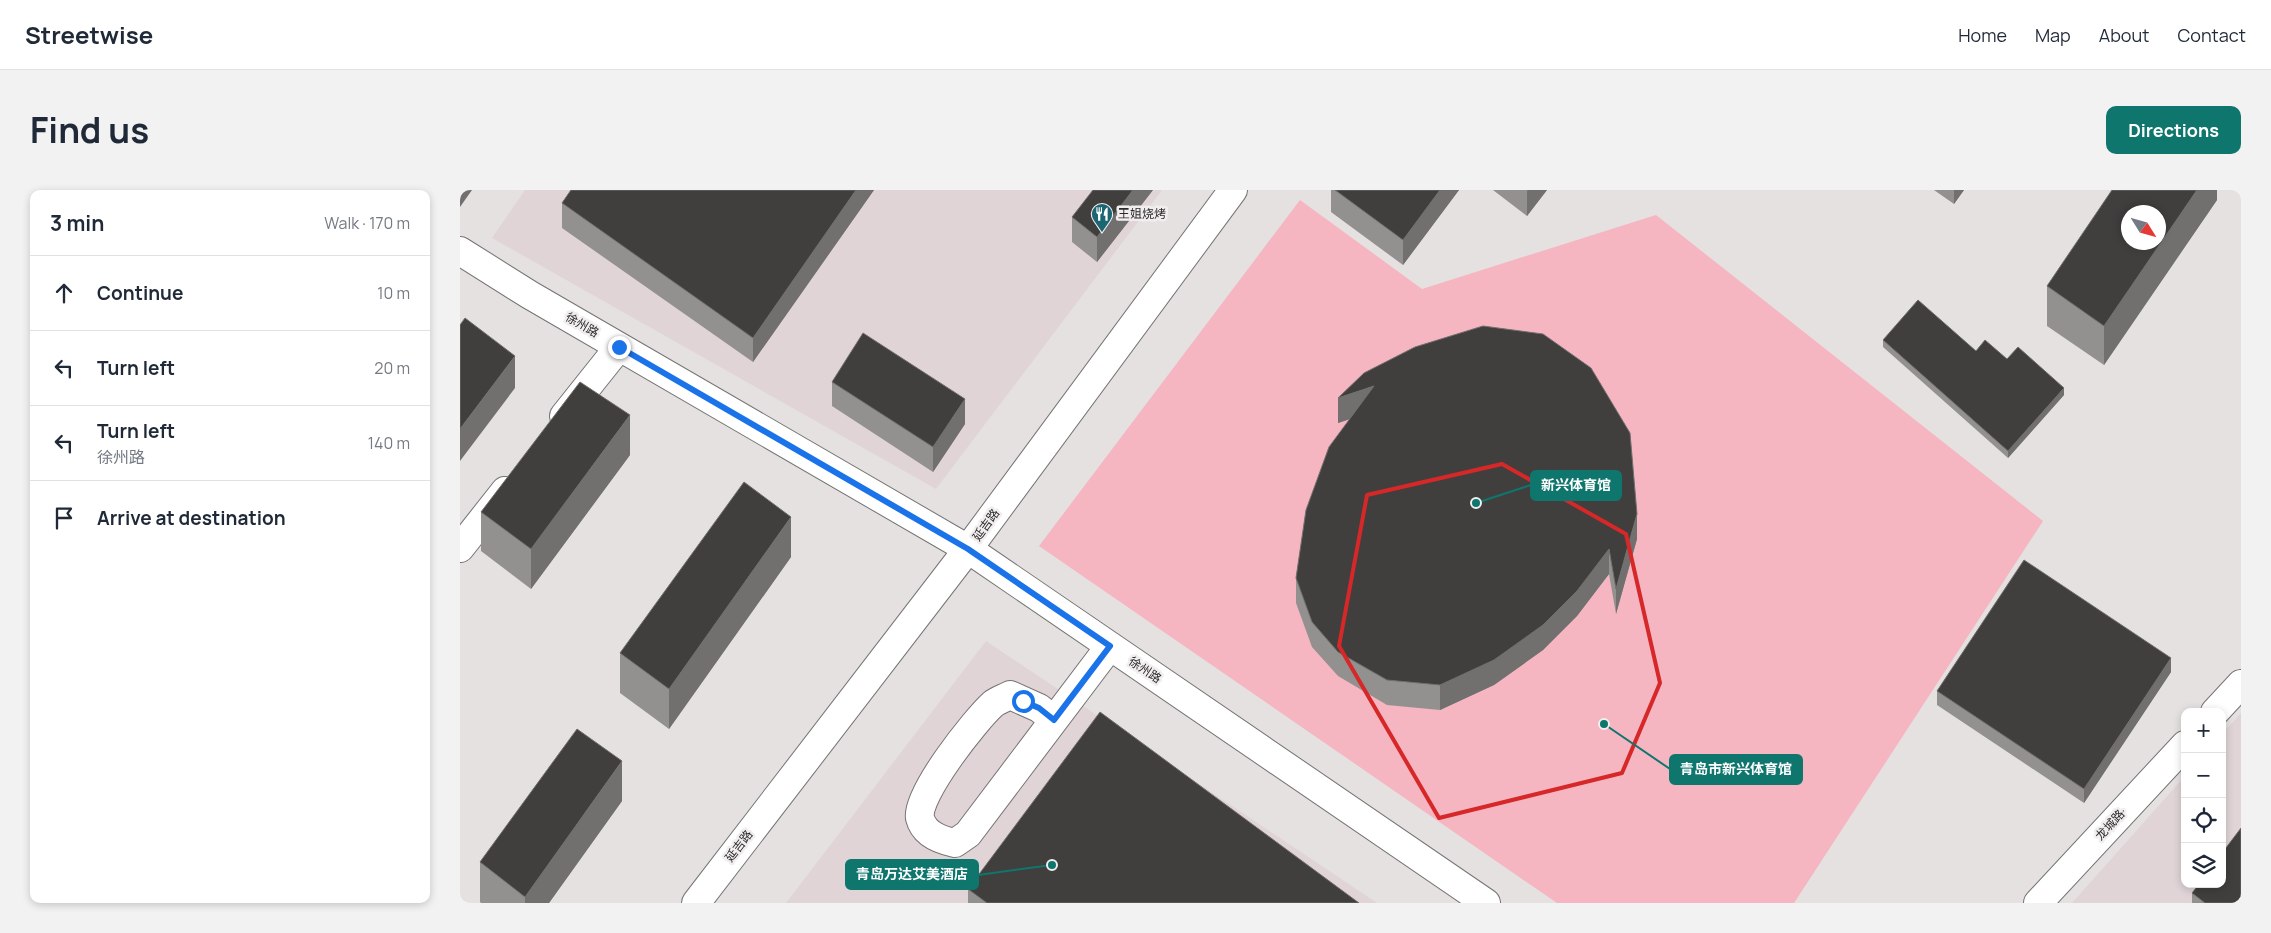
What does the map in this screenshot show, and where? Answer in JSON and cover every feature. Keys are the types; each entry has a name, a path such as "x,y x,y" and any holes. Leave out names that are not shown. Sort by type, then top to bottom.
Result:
{"street":[{"name":"延吉路","path":"696,903 968,549 1233,190"},
{"name":"徐州路","path":"460,251 619,347 968,549 1486,903"},
{"path":"552,432 619,347"},
{"path":"460,548 521,471"},
{"path":"1054,720 1039,708 1010,695 994,703 967,733 947,760 922,802 920,817 929,833 939,840 954,844 968,834 1110,646"},
{"path":"2219,708 2241,684"},
{"name":"龙城路·","path":"2038,903 2181,749"}],"highlighted area":[{"path":"1502,464 1626,534 1660,683 1622,773 1439,818 1339,646 1367,495"}],"shaded area":[{"path":"525,190 1162,190 936,489 492,238"},
{"path":"1300,200 1422,289 1656,215 2043,521 1794,903 1557,903 1039,546"},
{"path":"986,641 1377,903 786,903"},
{"path":"2241,713 2241,903 2072,903 2181,780 2181,888 2226,888 2226,730"}],"building":[{"path":"571,190 856,190 753,338 562,203"},
{"path":"1093,190 1133,190 1097,237 1072,217"},
{"path":"1335,190 1440,190 1403,240"},
{"path":"2112,190 2197,190 2166,235 2166,205 2121,205 2121,250 2156,250 2104,326 2047,286"},
{"path":"1918,300 1976,351 1985,340 2007,359 2018,347 2064,388 2008,451 1883,340"},
{"path":"465,318 515,356 460,429 460,325"},
{"path":"1483,326 1543,334 1591,368 1630,433 1637,514 1616,589 1609,549 1577,591 1543,625 1494,660 1440,685 1387,680 1338,652 1312,622 1296,578 1306,510 1329,447 1374,386 1338,398 1364,373 1415,347"},
{"path":"863,333 965,399 933,447 832,382"},
{"path":"580,382 630,415 531,549 481,512"},
{"path":"744,482 791,517 669,689 620,653"},
{"path":"2024,560 2171,658 2084,789 1937,691"},
{"path":"1100,712 1359,903 987,903 968,889"},
{"path":"577,729 622,761 525,897 480,862"},
{"path":"2241,828 2241,903 2205,903 2192,893 2196,888 2226,888 2226,848"}],"place":[{"name":"王姐烧烤","path":"1102,233"},
{"name":"新兴体育馆","path":"1476,503"},
{"name":"青岛市新兴体育馆","path":"1604,724"},
{"name":"青岛万达艾美酒店","path":"1052,865"}],"route":[{"path":"619,347 968,549 1110,646 1054,720 1039,708 1023,701"}]}
